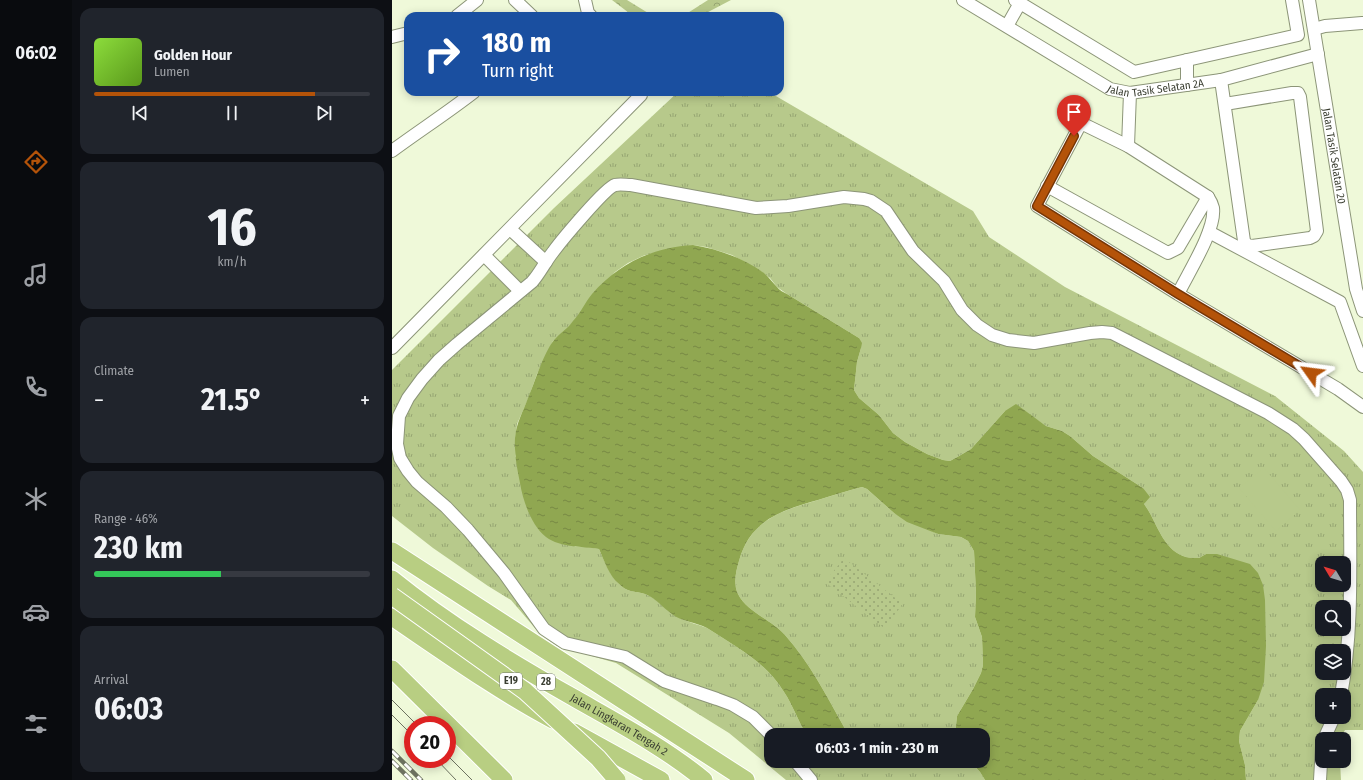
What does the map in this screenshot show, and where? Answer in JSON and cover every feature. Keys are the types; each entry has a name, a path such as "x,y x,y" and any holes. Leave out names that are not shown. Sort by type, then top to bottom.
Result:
{"highway":[{"path":"392,551 746,780"},
{"name":"Jalan Lingkaran Tengah 2","path":"392,579 475,639 534,675 655,744 688,766 704,780"},
{"name":"E19","path":"392,596 525,691 598,758 617,780"},
{"path":"392,617 468,670 519,702 662,780"},
{"path":"392,669 504,780"}],"street":[{"path":"462,12 477,0"},
{"path":"515,0 528,12"},
{"path":"584,0 588,12"},
{"name":"Jalan Tasik Selatan 2A","path":"963,0 1110,89 1130,93 1221,80 1318,54"},
{"path":"1007,26 1017,2 1134,72 1298,35 1292,0"},
{"name":"Jalan Tasik Selatan 20","path":"1309,0 1355,281 1363,311"},
{"path":"1314,29 1325,26 1362,23"},
{"path":"392,37 404,34"},
{"path":"1187,60 1187,85"},
{"path":"1221,80 1244,241 1247,245 1252,246 1310,238 1314,236 1317,231 1300,98 1298,94 1292,93 1225,104"},
{"path":"1128,146 1130,93"},
{"path":"392,151 469,96"},
{"path":"392,348 640,96"},
{"path":"1178,294 1209,232 1213,218 1213,207 1208,197 1128,146 1081,123 1037,206 1178,294 1338,389 1363,406"},
{"path":"764,728 753,717 733,705 664,681 625,656 565,643 549,633 544,629 504,573 468,530 446,507 417,482 400,458 397,444 399,416 408,398 417,385 439,360 540,273 553,251 608,189 615,185 631,185 756,208 788,206 844,197 871,201 886,210 913,251 944,281 955,300 970,318 992,335 1008,340 1034,343 1102,332 1112,333 1268,413 1293,429 1304,439 1341,481 1347,490 1350,500 1350,612 1346,666 1342,688"},
{"path":"1047,186 1168,254 1178,248 1208,197"},
{"path":"510,229 546,262"},
{"path":"1209,232 1340,302 1363,366"},
{"path":"484,255 520,291"},
{"path":"801,768 812,780"},
{"path":"1320,780 1321,768"}],"green space":[{"path":"612,0 627,0 646,12 628,12"},
{"path":"708,0 731,0 709,12 689,12"},
{"path":"674,96 776,96 973,211 989,237 1065,287 1275,396 1344,451 1363,472 1363,730 1345,730 1344,732 1315,732 1315,768 1340,768 1341,780 1246,780 1245,765 1239,741 1240,731 1258,700 1206,554 1199,558 1187,557 1176,552 1169,546 1164,540 1144,504 1146,500 1143,488 1093,456 1062,431 1046,426 1037,420 1005,411 971,449 950,461 927,454 905,442 893,433 879,415 859,398 854,390 857,362 861,348 859,338 787,294 777,287 770,278 762,272 732,255 706,247 693,245 645,255 628,263 615,272 573,322 553,341 537,374 517,424 515,456 575,547 599,549 610,572 622,587 650,596 675,615 707,628 739,648 759,663 776,681 787,697 803,728 764,728 764,762 729,733 616,663 557,646 540,634 511,600 433,548 392,516 392,370 554,208"},
{"path":"1264,468 1300,510 1276,531 1239,488"},
{"path":"862,487 867,489 894,513 938,534 961,537 968,541 974,551 976,593 975,617 982,637 983,665 981,673 973,689 957,716 956,728 844,728 817,680 794,646 780,630 747,606 738,594 736,590 736,578 739,561 744,547 759,527 778,514"},
{"path":"844,558 903,604 884,628 825,582"},
{"path":"771,768 976,768 985,780 786,780"}],"water":[{"path":"693,245 712,249 748,263 764,273 781,291 859,338 862,343 857,362 854,390 859,398 879,415 893,433 905,442 927,454 950,461 971,449 1005,411 1016,404 1046,426 1062,431 1070,436 1093,456 1143,488 1150,497 1144,504 1164,540 1176,552 1185,557 1193,558 1199,558 1206,554 1217,554 1250,564 1258,573 1263,585 1265,600 1266,646 1264,682 1258,700 1240,731 1239,741 1245,765 1246,780 985,780 976,768 990,768 990,728 956,728 957,716 973,689 981,673 983,665 982,637 975,617 976,593 974,551 968,541 961,537 938,534 907,522 894,513 867,489 862,487 792,508 769,519 759,526 744,547 738,565 736,578 736,590 742,600 753,611 780,630 794,646 810,668 844,728 803,728 787,697 776,681 759,663 739,648 707,628 676,617 649,596 622,587 615,581 599,549 565,545 552,541 546,537 536,526 528,512 523,497 515,455 515,444 518,422 546,353 554,340 576,318 592,294 613,274 650,253 678,246"}],"tram line":[{"path":"392,700 408,716"},
{"path":"392,715 404,727"},
{"path":"456,764 472,780"},
{"path":"445,768 456,780"}],"railway":[{"path":"392,751 421,780"},
{"path":"392,761 411,780"}],"route":[{"path":"1074,136 1037,206 1178,294 1311,373"}]}
